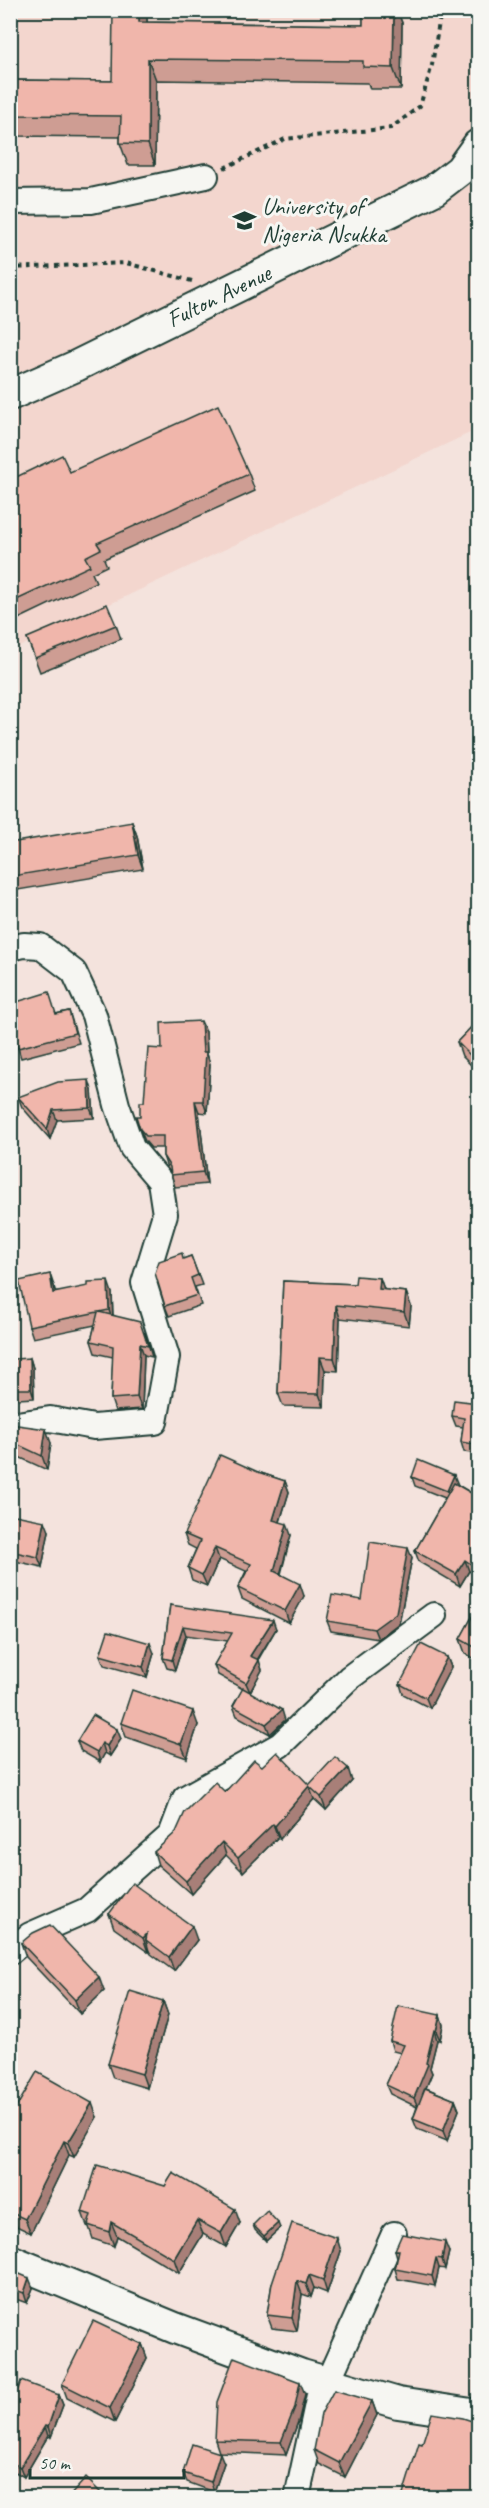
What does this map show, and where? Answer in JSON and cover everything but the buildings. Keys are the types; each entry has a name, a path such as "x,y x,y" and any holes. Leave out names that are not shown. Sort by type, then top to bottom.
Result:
{"street":[{"name":"Fulton Avenue","path":"10,395 76,366 434,190 459,170 478,145"},
{"path":"10,202 91,201 206,176"},
{"path":"10,948 24,945 40,946 74,972 94,1015 117,1105 132,1148 160,1181 165,1214 144,1283 167,1358 155,1422 94,1427 50,1419 10,1425"},
{"path":"10,1952 30,1935 87,1910 171,1835 186,1798 280,1745 349,1678 434,1615"},
{"path":"322,2381 328,2381 394,2234"},
{"path":"10,2260 175,2328 322,2381 398,2403 478,2415"},
{"path":"297,2498 322,2381"}],"path":[{"path":"206,176 285,139 391,128 420,106 432,65 441,10"},
{"path":"10,268 126,264 227,291"}],"shaded area":[{"name":"University of Nigeria Nsukka","path":"11,11 478,11 478,429 11,651"}],"place":[{"name":"University of Nigeria Nsukka","path":"244,220"}]}
